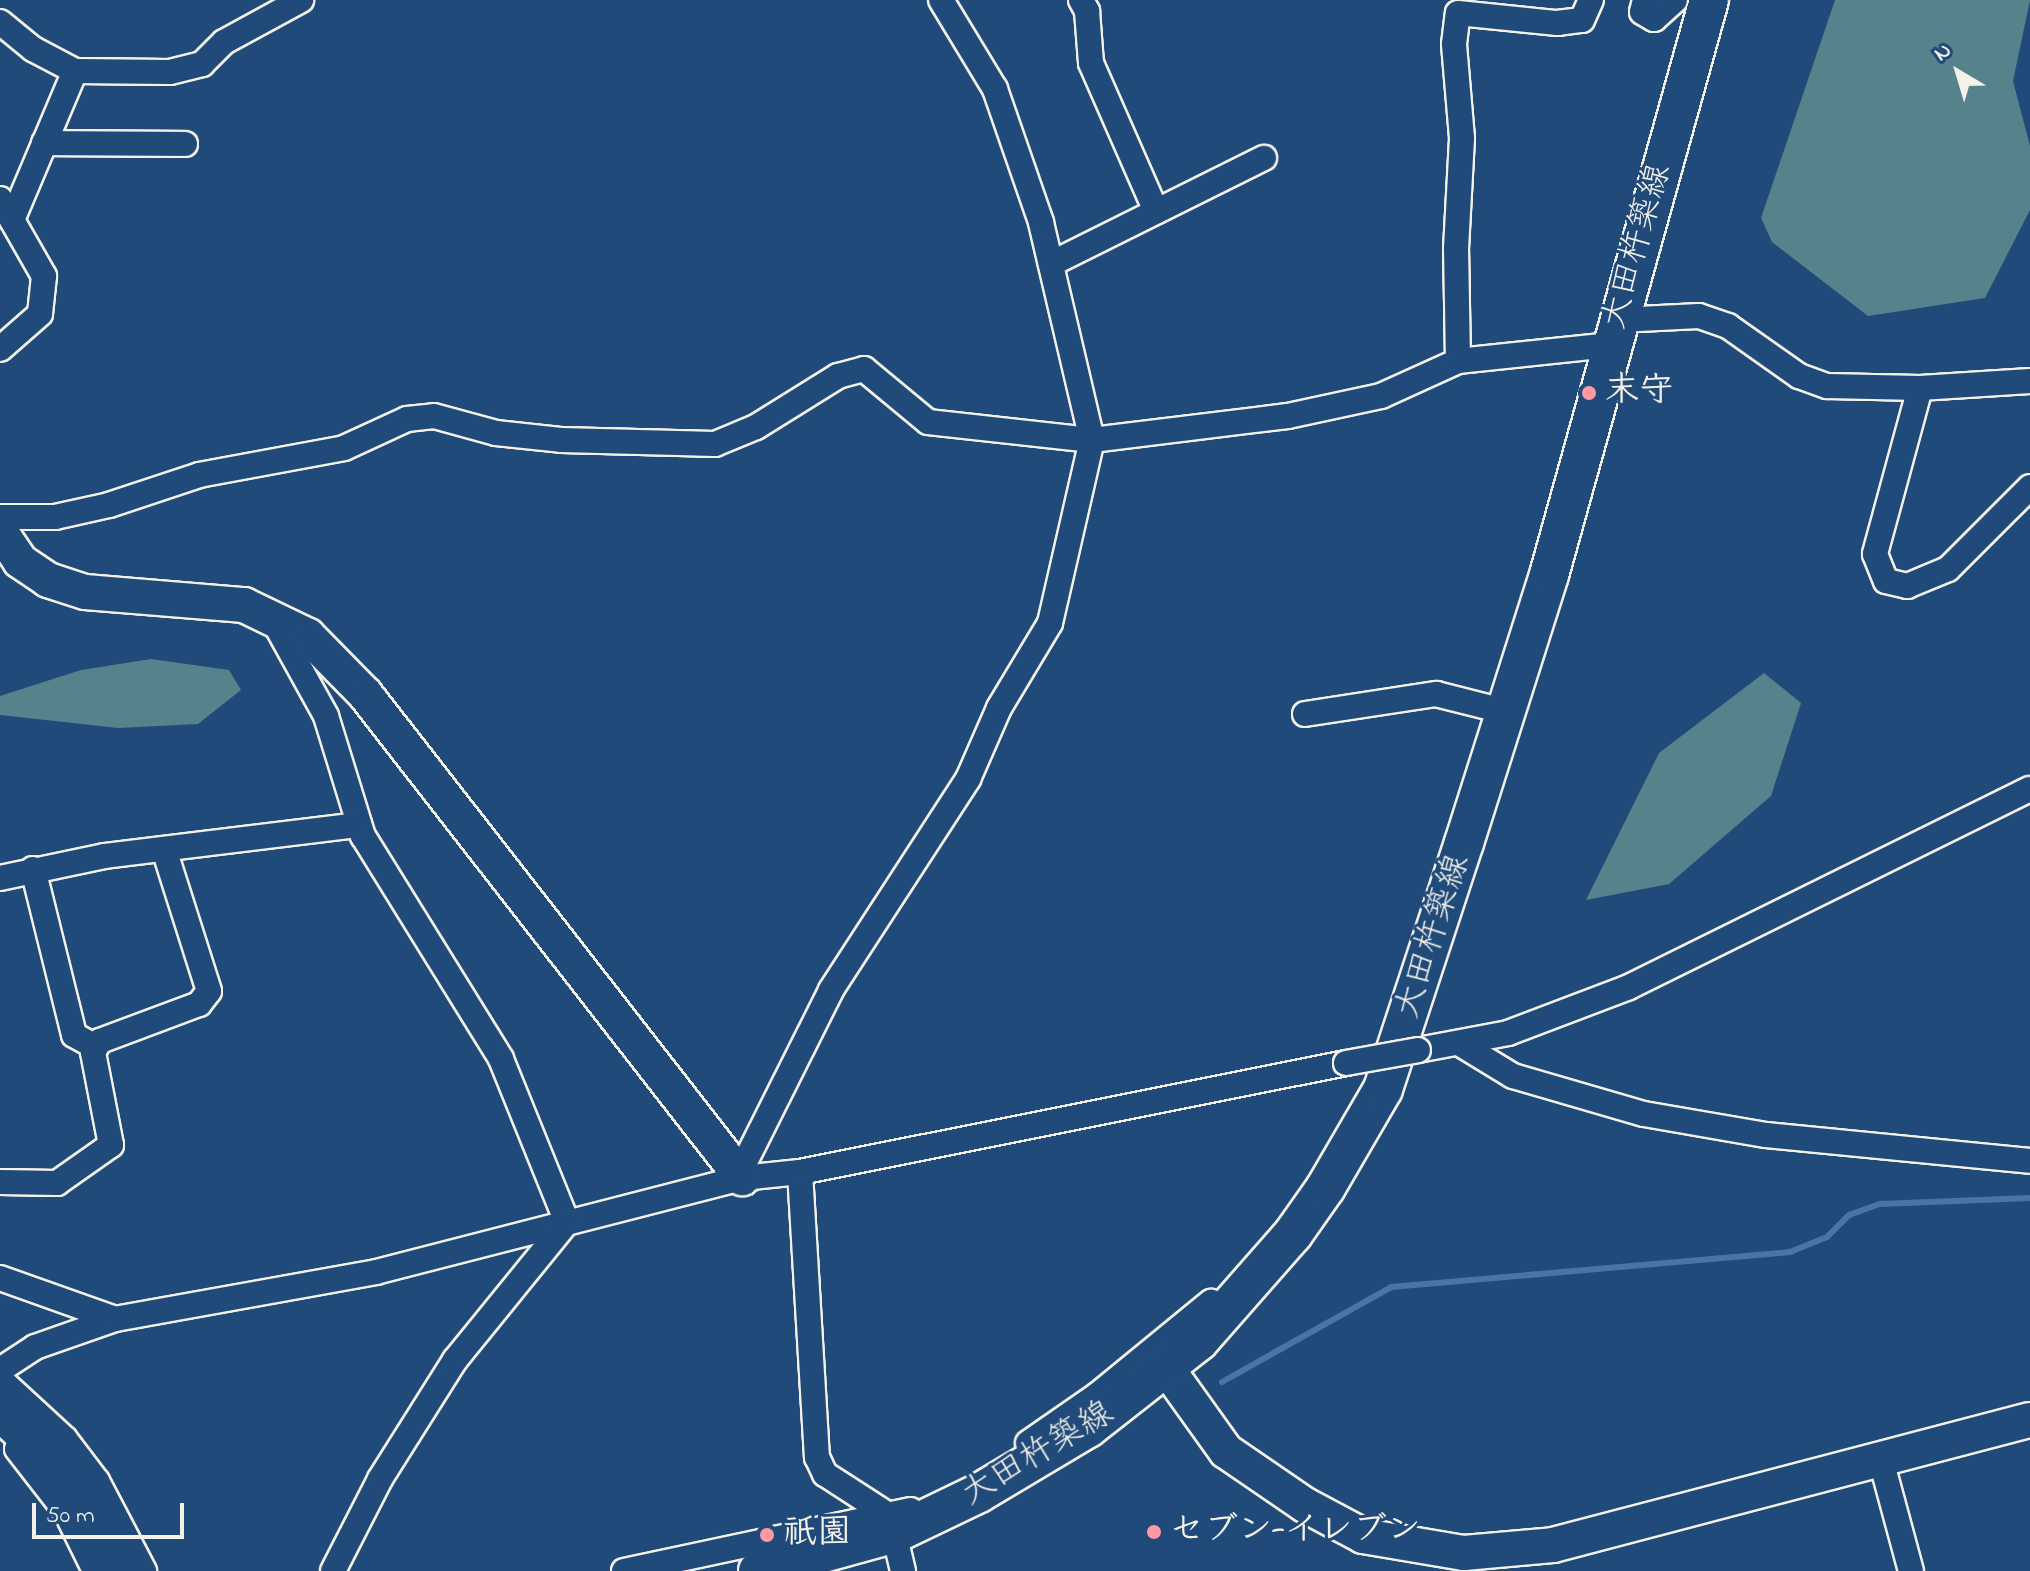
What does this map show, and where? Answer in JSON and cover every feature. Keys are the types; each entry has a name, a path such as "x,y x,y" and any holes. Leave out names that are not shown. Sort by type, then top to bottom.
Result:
{"main road":[{"name":"大田杵築線","path":"758,1571 979,1493 1088,1428 1168,1370 1293,1234 1383,1089 1499,709 1549,575 1610,338 1709,0"},
{"path":"0,1411 80,1486 121,1571"}],"street":[{"path":"0,22 33,49 75,71 170,72 202,64 224,42 301,0"},
{"path":"741,1175 831,990 968,779 999,708 1050,623 1092,440 1051,264 995,89 941,0"},
{"path":"1458,361 1456,249 1462,138 1454,44 1458,13 1557,23 1582,20 1591,0"},
{"path":"1645,0 1642,12 1654,19 1675,0"},
{"path":"1610,338 1655,166 1693,0"},
{"path":"1086,2 1091,63 1156,211"},
{"path":"0,349 40,314 44,276 6,210 44,143 75,71"},
{"path":"44,143 185,144"},
{"path":"1051,264 1264,158"},
{"path":"0,517 55,517 109,505 199,475 344,448 420,417 561,440 715,444 756,427 838,376 864,369 928,422 1092,440 1288,416 1381,396 1458,361 1610,338 1699,316 1728,326 1799,376 1827,386 1920,388 2030,381"},
{"path":"1920,388 1875,554 1886,581 1907,586 1948,569 2030,487"},
{"path":"0,531 20,561 48,580 85,592 244,605 308,636 365,694 741,1175"},
{"path":"272,618 326,716 359,825 394,891 501,1059 567,1222"},
{"path":"624,1571 893,1524 974,1484 1191,1323 1243,1269 1308,1189 1382,1061 1480,740 1499,709 1436,694 1305,714"},
{"path":"0,1370 35,1347 115,1319 376,1272 741,1175 800,1172 1346,1063 1462,1045 1629,987 2030,789"},
{"path":"0,878 33,869 164,849 359,825"},
{"path":"0,1182 57,1183 111,1145 96,1047 100,1041 199,1004 209,991 164,849"},
{"path":"33,869 74,1035 96,1047"},
{"path":"1462,1045 1513,1076 1644,1114 1739,1131 2030,1161"},
{"path":"800,1172 817,1457 825,1474 893,1524 903,1571"},
{"path":"333,1571 380,1479 455,1360 567,1222"},
{"path":"0,1278 115,1319"},
{"path":"1168,1370 1226,1451 1305,1505 1363,1536 1464,1553 1553,1545 2030,1420"},
{"path":"0,1379 65,1439 97,1481 144,1571"},
{"path":"0,1432 28,1459 66,1512 95,1571"},
{"path":"1881,1460 1911,1571"}],"green space":[{"path":"1835,0 2030,0 2013,81 2030,146 2030,210 1985,298 1868,316 1772,242 1761,218"},
{"path":"151,659 229,670 241,690 198,724 118,728 0,715 0,696 81,670"},
{"path":"1764,673 1801,703 1771,796 1669,884 1586,900 1659,753"}],"waterway":[{"path":"1222,1382 1391,1287 1790,1252 1827,1237 1849,1215 1880,1204 2030,1198"}],"place":[{"name":"末守","path":"1589,393"},
{"name":"セブン-イレブン","path":"1154,1532"},
{"name":"祇園","path":"767,1535"}]}
